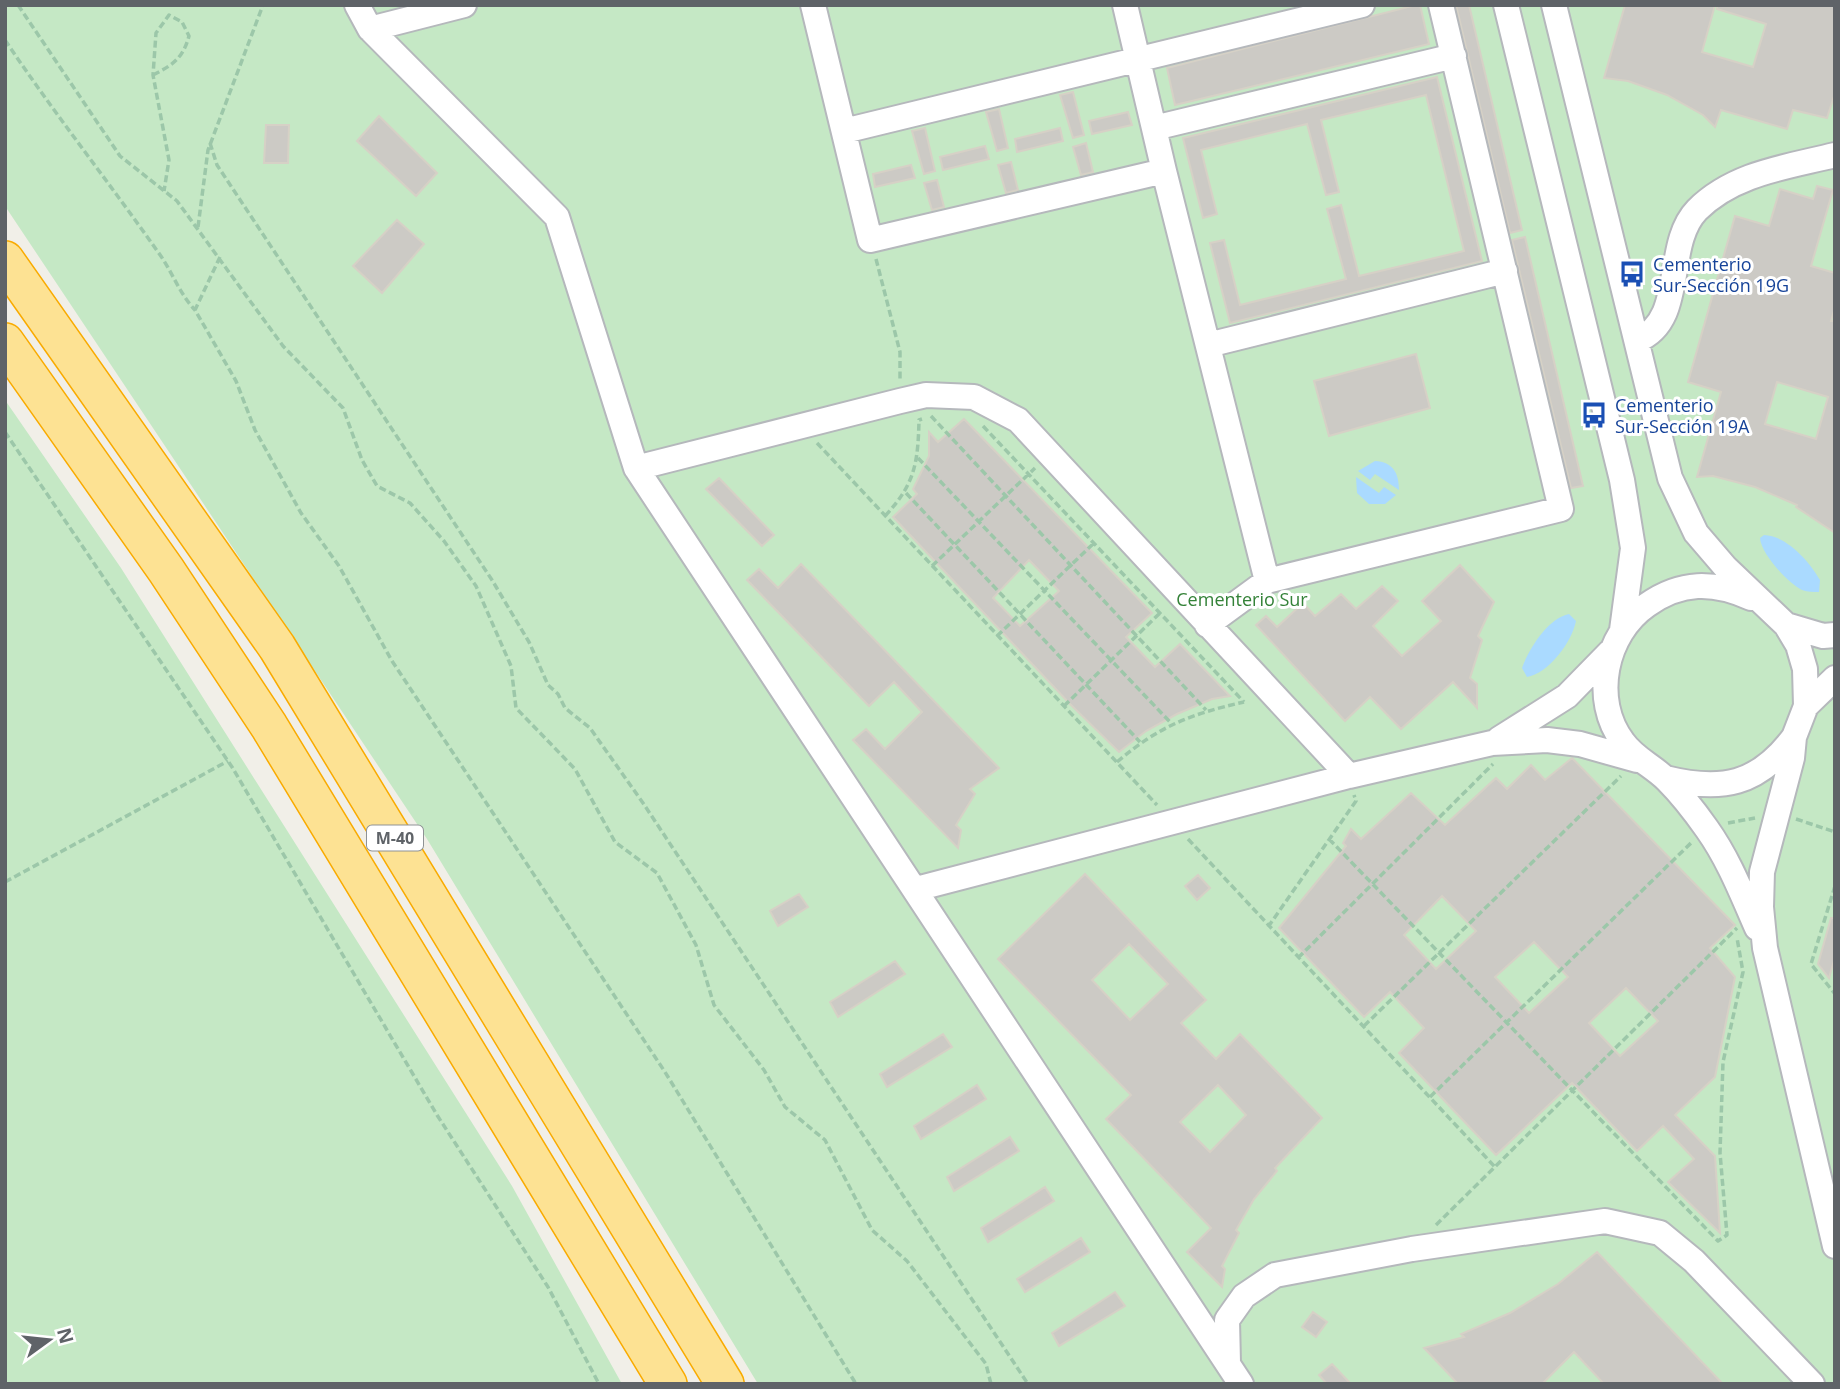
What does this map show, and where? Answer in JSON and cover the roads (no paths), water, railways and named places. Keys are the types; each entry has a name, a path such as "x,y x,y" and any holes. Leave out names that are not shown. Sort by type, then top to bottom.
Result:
{"highway":[{"name":"M-40","path":"5,242 40,308"},
{"name":"M-40","path":"5,260 276,647 724,1384"},
{"name":"M-40","path":"5,342 166,570 270,726 668,1384"}],"lane":[{"path":"357,5 370,29 557,217 636,468 1241,1384"},
{"path":"370,29 464,5"},
{"path":"813,5 870,240 1164,171"},
{"path":"1125,5 1267,581"},
{"path":"1207,625 1267,581 1561,509 1441,5"},
{"path":"1506,5 1622,480 1633,548 1616,640 1606,670 1607,708 1620,739 1637,760"},
{"path":"1554,5 1670,478 1696,533 1726,568 1786,625 1798,645 1805,669 1806,706 1794,737 1792,758 1762,873 1760,907 1765,948 1835,1246"},
{"path":"844,131 1355,6"},
{"path":"1154,128 1454,56"},
{"path":"1637,340 1651,335 1664,316 1677,250 1696,211 1740,179 1835,155"},
{"path":"1208,345 1505,271"},
{"path":"636,468 926,395 974,397 1017,420 1349,776"},
{"path":"1504,742 1567,696 1637,612 1662,595 1689,586 1727,587 1764,604"},
{"path":"1786,625 1824,636 1835,635"},
{"path":"1806,706 1835,678"},
{"path":"1665,778 1700,787 1738,781 1766,766 1794,737"},
{"path":"916,889 1349,776 1504,742 1580,744 1637,760 1665,778 1706,828 1728,861 1743,922 1765,948"},
{"path":"1228,1363 1227,1320 1244,1296 1275,1275 1412,1249 1605,1221 1660,1233 1694,1261 1812,1384"}],"water":[{"path":"1375,461 1391,466 1398,478 1399,490 1375,474 1370,480 1358,471"},
{"path":"1356,477 1379,493 1384,487 1396,495 1385,504 1369,504 1357,493"},
{"path":"1764,535 1781,540 1804,558 1820,580 1819,592 1802,590 1783,575 1765,552 1760,538"},
{"path":"1569,614 1576,621 1574,629 1558,656 1543,670 1527,677 1522,668 1534,644 1554,621"}],"place":[{"name":"Cementerio Sur-Sección 19G","path":"1632,274"},
{"name":"Cementerio Sur-Sección 19A","path":"1594,415"}],"park label":[{"name":"Cementerio Sur","path":"1242,599"}]}
